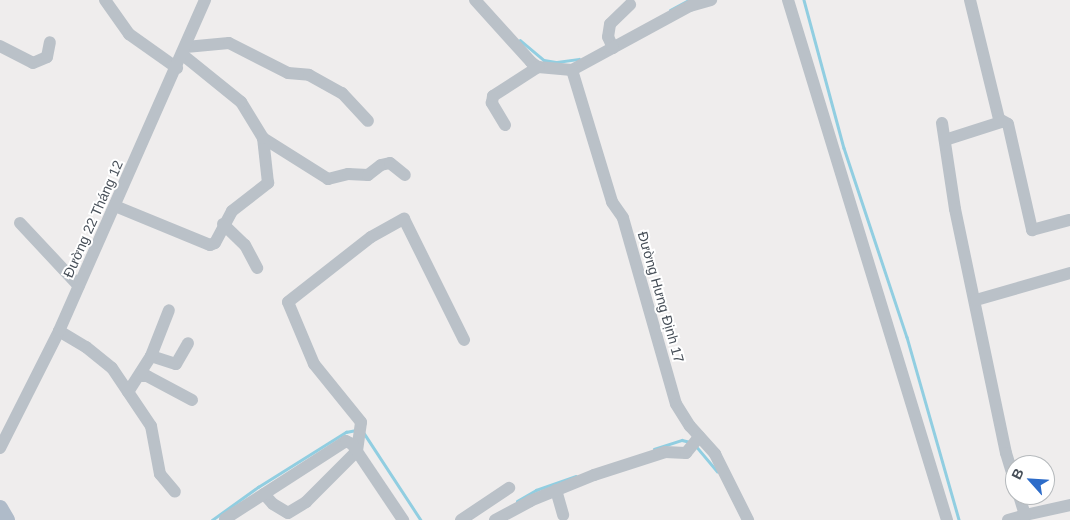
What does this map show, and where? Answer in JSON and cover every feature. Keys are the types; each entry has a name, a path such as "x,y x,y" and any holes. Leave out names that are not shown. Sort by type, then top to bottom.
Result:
{"main road":[{"path":"0,508 7,520"}],"street":[{"path":"104,0 129,34 177,68"},
{"name":"Đường 22 Tháng 12","path":"0,448 59,332 185,51 205,0"},
{"path":"475,0 524,56 538,67 572,70 611,44 690,6 711,0"},
{"path":"788,0 947,520"},
{"path":"970,0 1001,122"},
{"path":"611,44 610,24 630,5"},
{"path":"0,46 33,63 47,57 50,42"},
{"path":"185,51 228,43 288,73 309,75 342,93 368,121"},
{"path":"115,206 210,245 215,243 223,224 232,211 268,183 263,138 242,102 185,51"},
{"path":"505,125 492,104 493,96 538,67"},
{"name":"Đường Hưng Định 17","path":"572,70 612,202 623,218 676,404 699,437 715,454 748,520"},
{"path":"945,140 1001,122 1008,124 1032,230 1070,220"},
{"path":"942,123 951,190 976,300 1007,455"},
{"path":"263,138 328,179 348,174 368,175 381,165 390,163 405,175"},
{"path":"264,494 272,504 288,513 306,502 357,451 361,422 314,364 288,302 372,237 404,219 464,340"},
{"path":"20,223 79,286"},
{"path":"223,224 245,246 257,268"},
{"path":"976,300 1070,273"},
{"path":"128,392 151,356 169,310"},
{"path":"59,332 100,356 128,392 151,426 160,474 175,492"},
{"path":"151,356 176,364 188,343"},
{"path":"140,376 147,376 192,400"},
{"path":"495,520 556,490 657,454 690,448 699,437"},
{"path":"225,519 340,442 352,444 402,520"},
{"path":"461,520 509,488"},
{"path":"556,490 563,515"},
{"path":"1022,505 1025,516"},
{"path":"1008,520 1070,505"}],"waterway":[{"path":"804,0 844,148 907,337 959,520"},
{"path":"670,10 687,1"},
{"path":"520,40 544,60 557,62 579,59"},
{"path":"212,520 258,487 346,432 356,430"},
{"path":"364,433 421,520"},
{"path":"654,449 682,440 690,442"},
{"path":"696,446 717,471"},
{"path":"517,501 536,490 576,476"}]}
